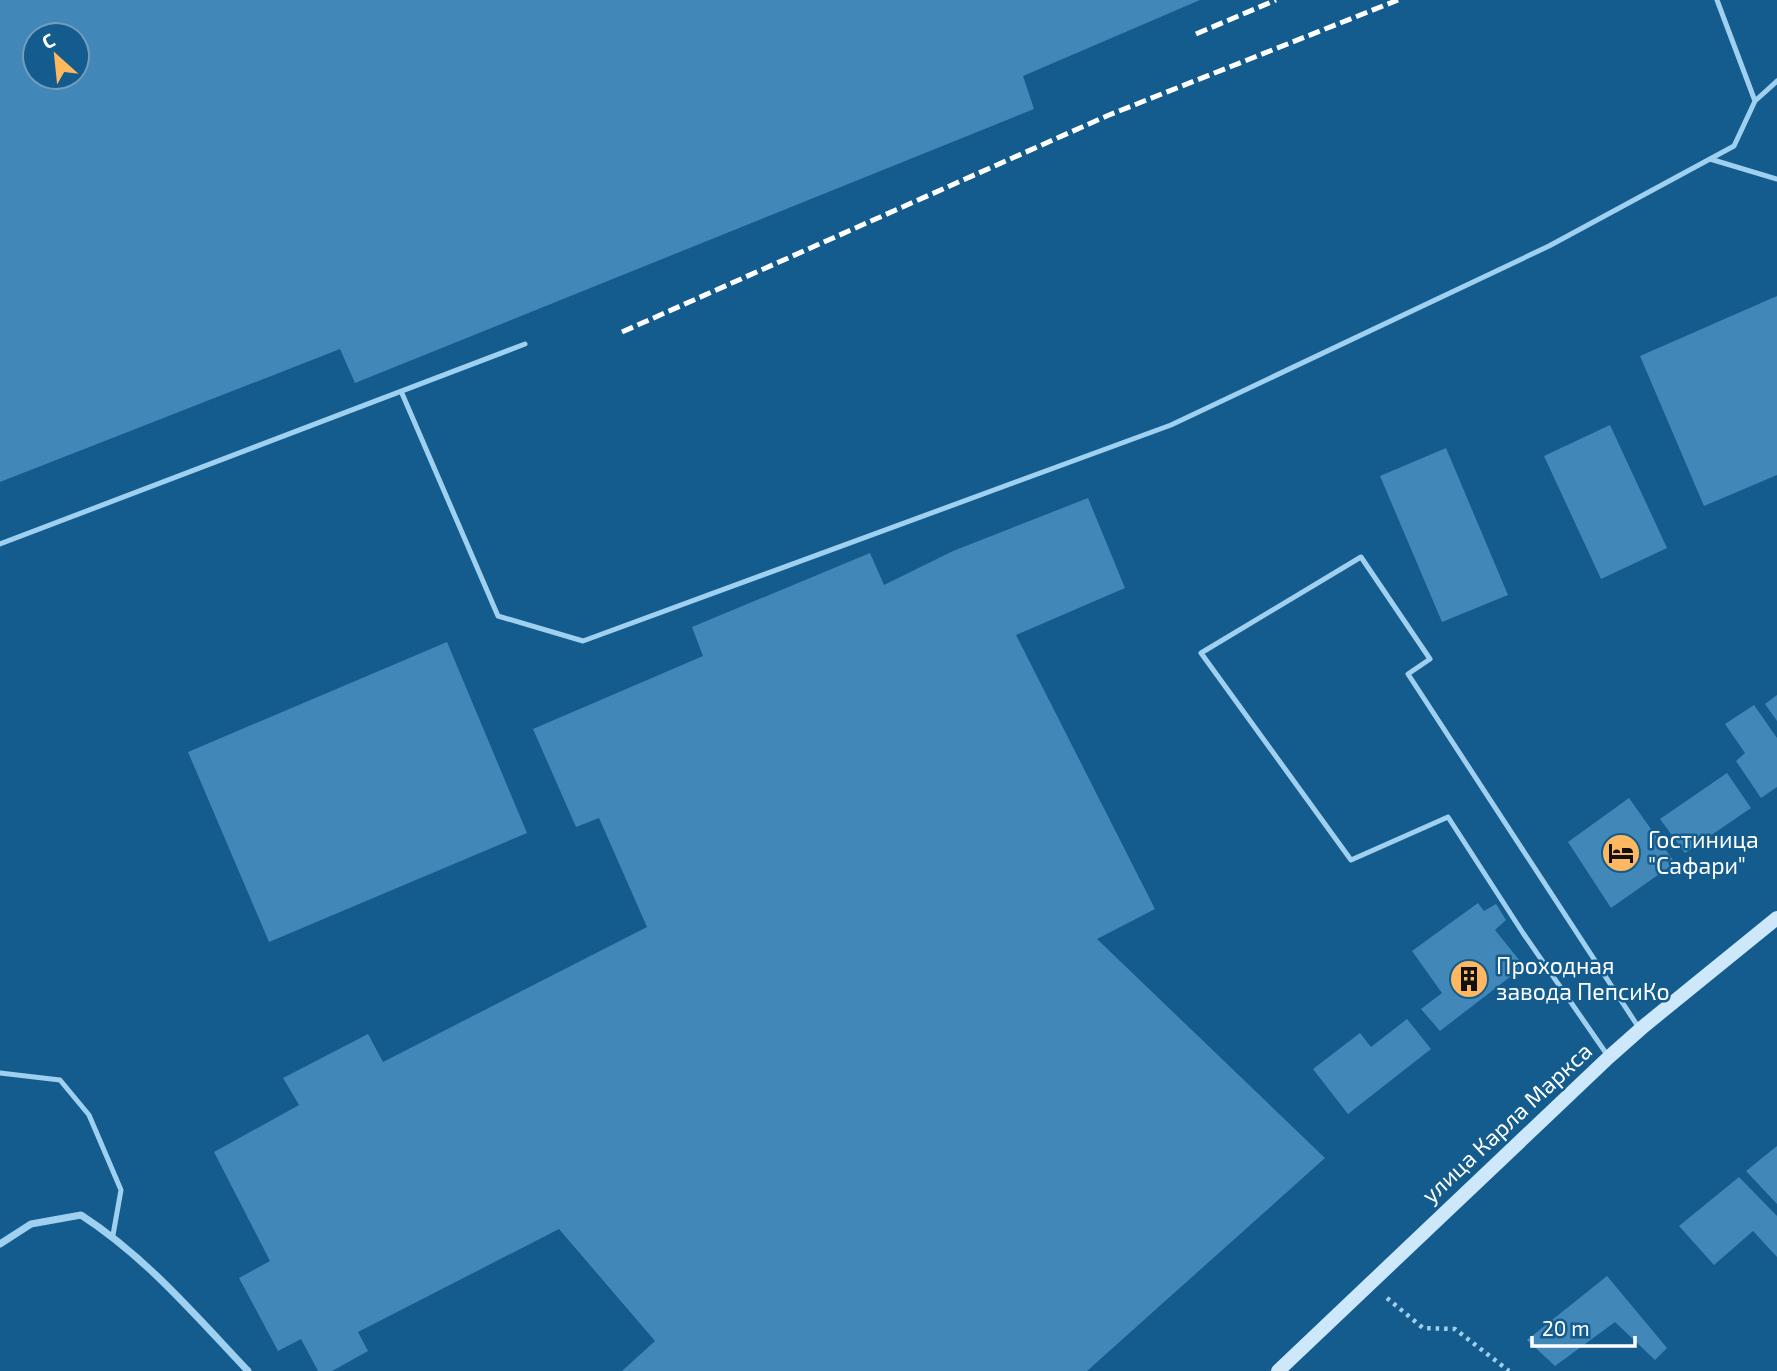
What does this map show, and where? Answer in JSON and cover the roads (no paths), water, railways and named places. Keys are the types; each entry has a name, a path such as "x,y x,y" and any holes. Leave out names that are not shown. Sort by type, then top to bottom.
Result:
{"main road":[{"name":"улица Карла Маркса","path":"1278,1371 1609,1057 1777,918"}],"street":[{"path":"0,1244 31,1224 81,1215 113,1236 154,1271 248,1371"}],"lane":[{"path":"1717,0 1755,101"},
{"path":"401,391 498,617 583,640 1171,425 1549,246 1734,146 1755,101 1777,81"},
{"path":"1710,159 1777,179"},
{"path":"0,544 525,344"},
{"path":"1609,1057 1523,933 1448,817 1351,860 1201,653 1361,557 1430,659 1408,674 1641,1031"},
{"path":"0,1073 60,1080 89,1115 121,1190 113,1236"}],"railway":[{"path":"1196,34 1276,0"},
{"path":"622,332 1109,115 1398,0"}],"place":[{"name":"Гостиница \"Сафари\"","path":"1621,853"},
{"name":"Проходная завода ПепсиКо","path":"1469,979"}]}
